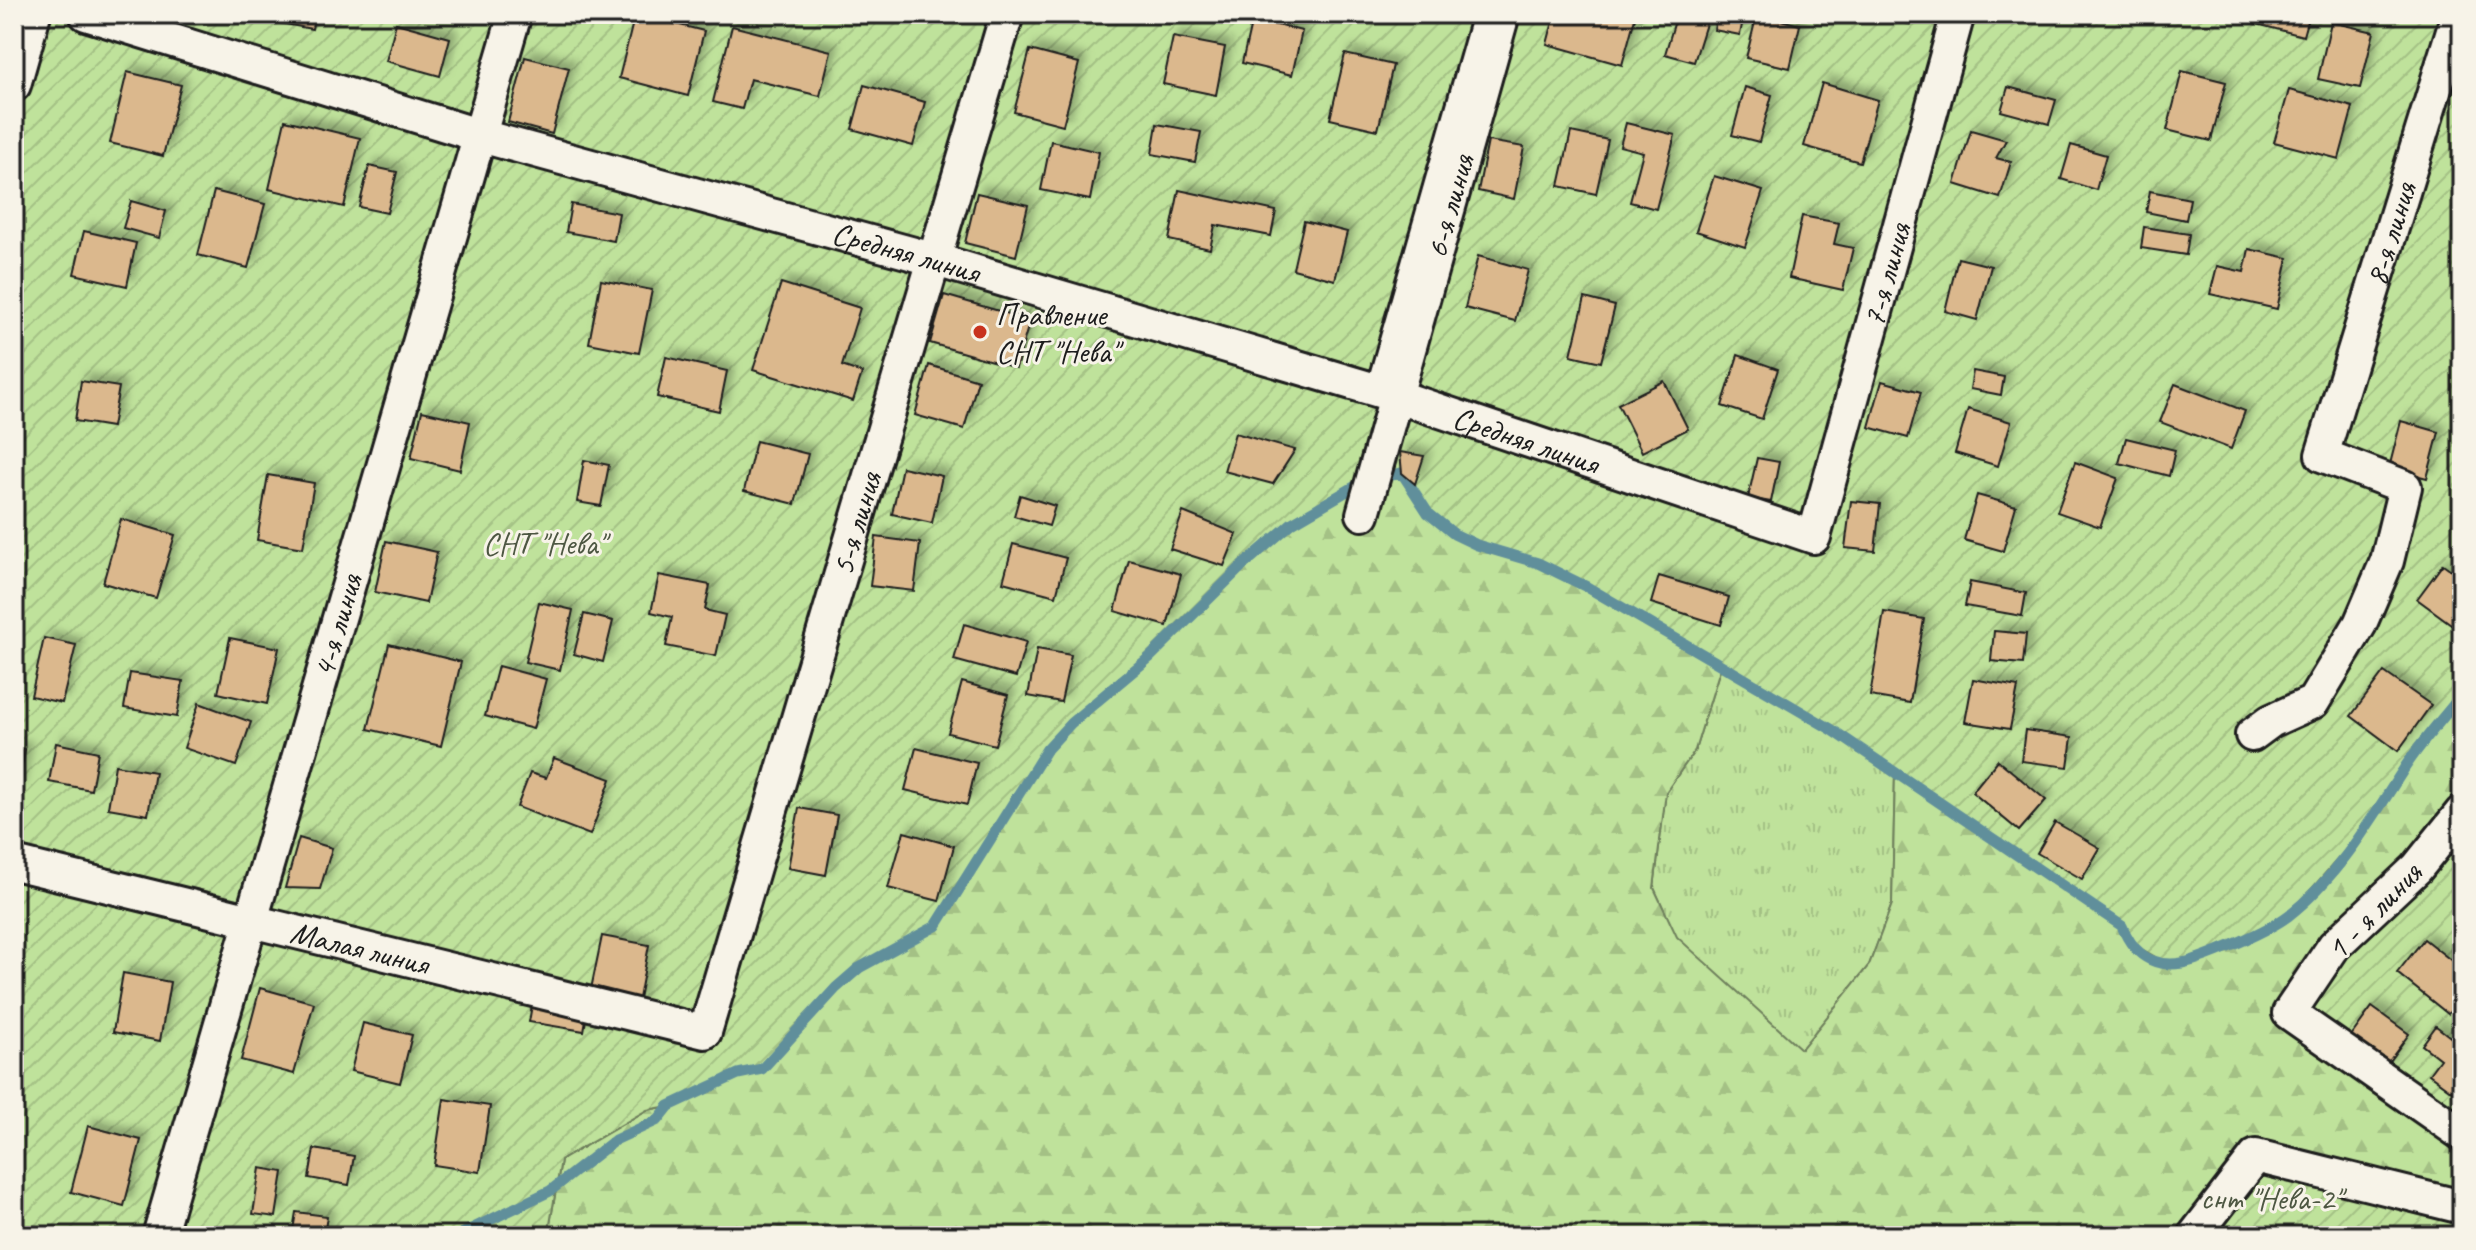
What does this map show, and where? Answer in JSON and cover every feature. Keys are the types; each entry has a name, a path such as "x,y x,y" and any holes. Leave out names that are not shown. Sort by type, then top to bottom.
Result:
{"street":[{"path":"14,85 34,14"},
{"name":"Средняя линия","path":"86,14 481,136 936,260 1385,393 1814,537"},
{"name":"4-я линия","path":"159,1236 515,14"},
{"name":"5-я линия","path":"705,1032 1007,14"},
{"name":"6-я линия","path":"1365,507 1377,466 1385,393 1503,14"},
{"name":"7-я линия","path":"1814,537 1958,14"},
{"name":"8-я линия","path":"2252,735 2271,721 2313,702 2360,624 2387,561 2405,487 2322,455 2458,14"},
{"name":"1 - я линия","path":"2462,812 2417,868 2334,946 2289,1013 2462,1134"},
{"name":"Малая линия","path":"14,863 705,1032"},
{"path":"2194,1236 2256,1156 2462,1207"}],"lane":[{"path":"1385,393 1481,14"}],"green space":[{"name":"СНТ \"Нева\"","path":"14,14 2462,14 2462,694 2403,769 2376,815 2287,917 2224,948 2173,967 2128,941 2122,926 1831,729 1538,563 1454,534 1428,513 1402,473 1344,492 1282,532 1047,749 936,926 859,968 836,988 762,1069 738,1074 669,1106 647,1110 561,1160 548,1236 14,1236"},
{"path":"1402,473 1428,513 1454,534 1538,563 1721,666 1695,750 1666,792 1654,888 1677,937 1801,1049 1869,965 1892,904 1895,773 2122,926 2128,941 2224,948 2287,917 2376,815 2403,769 2462,694 2462,1207 2187,1236 548,1236 561,1160 647,1110 669,1106 738,1074 762,1069 836,988 859,968 936,926 1047,749 1282,532 1344,492"},
{"path":"1721,666 1831,729 1895,773 1892,904 1869,965 1801,1050 1676,937 1654,888 1666,792 1695,750"},
{"path":"2462,812 2462,1134 2302,1022 2334,946"},
{"name":"снт \"Нева-2\"","path":"2256,1156 2462,1207 2462,1236 2187,1236"}],"building":[{"path":"271,14 315,14 312,29 269,21"},
{"path":"635,14 704,31 688,96 619,78"},
{"path":"1555,14 1636,14 1622,65 1547,44"},
{"path":"1677,14 1709,14 1694,62 1665,54"},
{"path":"1717,14 1744,14 1740,35 1714,30"},
{"path":"1757,14 1800,25 1790,68 1746,58"},
{"path":"1868,14 1911,14 1909,24"},
{"path":"2251,14 2309,14 2303,36 2249,22"},
{"path":"1252,19 1302,31 1292,75 1242,63"},
{"path":"2331,22 2374,32 2360,88 2318,79"},
{"path":"396,23 450,38 440,76 386,61"},
{"path":"732,26 831,51 820,96 750,79 742,109 713,102"},
{"path":"1173,37 1225,47 1216,95 1163,84"},
{"path":"1030,50 1079,63 1063,125 1014,112"},
{"path":"1345,54 1393,65 1378,130 1330,119"},
{"path":"525,57 569,68 552,134 508,122"},
{"path":"2182,71 2226,82 2211,141 2167,130"},
{"path":"127,72 181,85 163,156 110,143"},
{"path":"1822,83 1878,100 1860,162 1804,146"},
{"path":"864,85 925,102 913,146 852,129"},
{"path":"1745,87 1772,95 1759,142 1732,135"},
{"path":"2008,87 2056,100 2049,124 2001,111"},
{"path":"2289,90 2353,107 2339,159 2274,142"},
{"path":"285,120 360,138 344,207 269,189"},
{"path":"1626,123 1675,135 1656,209 1630,202 1643,152 1620,146"},
{"path":"1157,124 1201,132 1195,162 1152,154"},
{"path":"1971,130 2006,140 1996,158 2011,162 2000,198 1955,184"},
{"path":"1571,132 1608,140 1596,194 1559,186"},
{"path":"1051,141 1099,152 1090,200 1041,190"},
{"path":"1488,141 1524,147 1514,199 1478,191"},
{"path":"2071,145 2106,155 2096,190 2061,179"},
{"path":"369,166 397,172 387,213 359,207"},
{"path":"1714,176 1763,191 1745,247 1696,231"},
{"path":"1179,190 1276,211 1271,236 1215,225 1210,249 1169,240"},
{"path":"214,191 265,204 248,268 198,255"},
{"path":"2150,191 2190,199 2186,220 2146,212"},
{"path":"977,193 1028,205 1016,256 965,243"},
{"path":"131,201 166,211 159,238 123,228"},
{"path":"571,204 619,213 614,241 566,232"},
{"path":"1802,216 1839,223 1834,244 1853,248 1843,290 1789,278"},
{"path":"1304,221 1347,232 1335,280 1293,269"},
{"path":"2144,227 2189,234 2186,255 2141,248"},
{"path":"84,231 136,243 127,286 74,274"},
{"path":"2249,249 2288,258 2277,309 2210,294 2217,266 2244,272"},
{"path":"1478,256 1528,270 1515,321 1465,308"},
{"path":"1958,258 1991,266 1977,320 1945,311"},
{"path":"601,280 652,290 639,353 589,343"},
{"path":"781,283 860,308 842,366 862,373 853,401 753,370"},
{"name":"Правление СНТ \"Нева\"","path":"944,295 1030,320 1016,368 930,343"},
{"path":"1585,298 1615,306 1601,362 1571,355"},
{"path":"1738,355 1778,369 1762,419 1722,406"},
{"path":"666,357 727,371 719,411 657,397"},
{"path":"929,365 978,380 964,429 915,415"},
{"path":"1973,371 2004,377 2001,395 1970,389"},
{"path":"81,381 119,387 112,427 75,421"},
{"path":"1664,381 1688,429 1642,452 1618,404"},
{"path":"1882,381 1921,392 1908,438 1869,427"},
{"path":"2175,384 2245,411 2231,449 2160,422"},
{"path":"1968,409 2011,422 1998,466 1955,453"},
{"path":"422,411 470,422 460,470 411,458"},
{"path":"2401,421 2439,432 2427,478 2389,468"},
{"path":"1235,433 1295,450 1273,484 1224,471"},
{"path":"2126,438 2175,450 2169,476 2119,463"},
{"path":"756,441 808,454 795,504 744,491"},
{"path":"1400,452 1424,456 1415,484 1402,473"},
{"path":"1757,458 1779,462 1771,502 1748,498"},
{"path":"584,460 609,465 601,506 577,502"},
{"path":"2075,462 2118,478 2100,527 2057,512"},
{"path":"902,467 942,476 932,523 892,514"},
{"path":"268,475 314,483 303,548 257,540"},
{"path":"1020,495 1055,506 1049,526 1014,516"},
{"path":"1977,495 2016,506 2003,551 1964,540"},
{"path":"1851,501 1880,504 1875,551 1845,548"},
{"path":"1183,512 1237,534 1224,566 1170,549"},
{"path":"121,519 175,535 156,598 103,583"},
{"path":"876,537 920,543 914,591 870,586"},
{"path":"386,541 437,552 426,603 375,592"},
{"path":"1013,544 1066,558 1056,596 1003,582"},
{"path":"1129,560 1181,574 1167,626 1115,611"},
{"path":"2443,564 2462,578 2462,632 2417,599"},
{"path":"659,575 710,585 705,610 725,615 716,656 666,646 672,617 651,612"},
{"path":"1659,576 1729,597 1721,625 1651,603"},
{"path":"1970,582 2026,593 2022,616 1965,606"},
{"path":"539,602 573,610 560,670 525,662"},
{"path":"1884,612 1924,619 1910,703 1870,696"},
{"path":"584,614 613,621 603,662 574,654"},
{"path":"964,624 1026,642 1016,677 954,660"},
{"path":"1994,631 2026,634 2023,664 1991,661"},
{"path":"44,638 76,645 62,703 31,696"},
{"path":"230,638 279,648 267,704 218,693"},
{"path":"389,644 461,662 441,746 368,729"},
{"path":"1037,649 1071,655 1061,702 1028,696"},
{"path":"498,666 546,679 533,729 485,716"},
{"path":"2384,672 2431,705 2398,751 2351,716"},
{"path":"130,673 183,681 177,717 124,708"},
{"path":"1973,679 2018,687 2010,729 1965,722"},
{"path":"962,682 1008,695 995,745 948,733"},
{"path":"199,703 251,722 236,766 184,748"},
{"path":"2025,730 2072,737 2068,767 2021,761"},
{"path":"56,743 98,752 91,790 49,782"},
{"path":"14,747 25,749 18,791 14,790"},
{"path":"916,748 977,763 967,805 905,790"},
{"path":"554,758 611,779 590,835 517,807 530,773 546,778"},
{"path":"1998,760 2046,800 2019,831 1972,792"},
{"path":"115,765 155,772 148,815 108,808"},
{"path":"799,808 837,815 826,875 788,868"},
{"path":"2055,822 2100,848 2082,879 2037,853"},
{"path":"904,832 954,846 939,901 888,888"},
{"path":"299,838 332,848 320,889 285,888"},
{"path":"602,936 649,945 638,1004 590,994"},
{"path":"2424,939 2462,969 2462,996 2448,1014 2397,973"},
{"path":"123,973 170,982 160,1041 113,1032"},
{"path":"260,988 314,1003 294,1074 241,1060"},
{"path":"533,999 588,1008 584,1031 529,1022"},
{"path":"2372,1007 2409,1034 2384,1068 2348,1040"},
{"path":"363,1023 412,1035 400,1083 351,1071"},
{"path":"2436,1026 2462,1046 2462,1077 2452,1091 2429,1074 2440,1059 2422,1045"},
{"path":"444,1099 490,1106 480,1172 434,1165"},
{"path":"88,1126 141,1140 124,1206 71,1192"},
{"path":"314,1149 354,1156 349,1185 309,1178"},
{"path":"260,1168 283,1172 276,1217 253,1214"},
{"path":"296,1212 327,1216 324,1236 292,1236"}],"waterway":[{"path":"457,1236 550,1191 615,1140 658,1120 669,1106 738,1074 762,1069 836,988 859,968 936,926 1047,749 1071,723 1150,657 1242,566 1292,523 1366,480 1402,473 1428,513 1454,534 1477,545 1538,563 1587,587 1831,729 2122,926 2134,947 2150,960 2160,963 2182,963 2229,947 2279,922 2305,901 2351,849 2416,752 2462,694"}],"place":[{"name":"Правление СНТ \"Нева\"","path":"980,332"}]}
